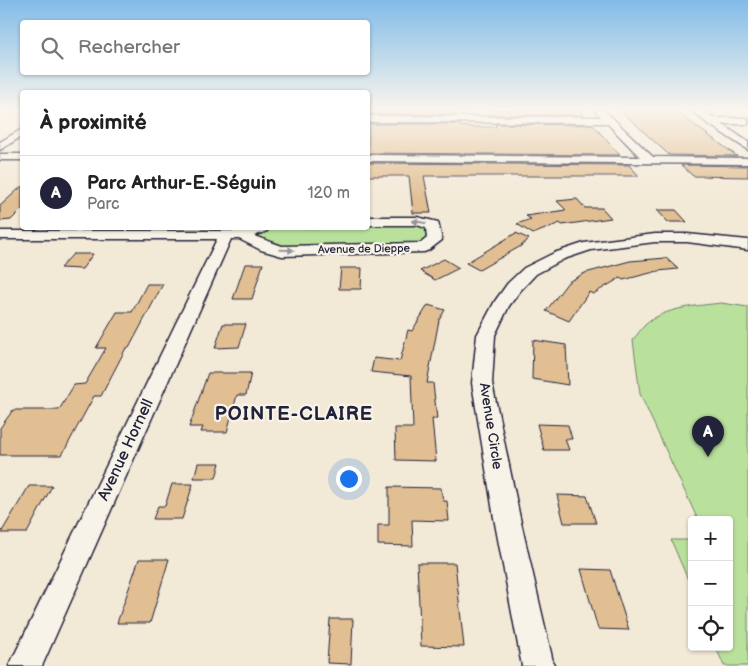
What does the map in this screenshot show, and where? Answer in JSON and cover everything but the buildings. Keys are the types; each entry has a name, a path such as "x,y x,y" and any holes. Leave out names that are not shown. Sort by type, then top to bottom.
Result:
{"street":[{"path":"630,140 650,160"},
{"path":"0,157 20,157"},
{"path":"370,158 748,161"},
{"name":"Avenue de Dieppe","path":"234,235 282,251 424,248 435,240 433,225 417,221 370,221"},
{"name":"Avenue de Dieppe","path":"0,235 25,232 234,235 254,230"},
{"name":"Avenue Hornell","path":"25,666 234,235"},
{"name":"Avenue Circle","path":"538,666 507,518 482,383 486,335 501,305 514,287 530,271 559,256 589,246 655,238 688,238 748,245"}],"green space":[{"path":"370,221 417,221 433,225 424,247 282,251 242,235 256,230 370,230"},
{"path":"721,303 748,307 748,666 724,666 718,651 733,651 733,516 696,516 640,394 633,340 645,325 653,319 671,311"},
{"path":"671,540 688,540 688,580"}],"place":[{"name":"Parc Arthur-E.-Séguin","path":"708,457"}],"district":[{"name":"POINTE-CLAIRE","path":"294,414"}]}
